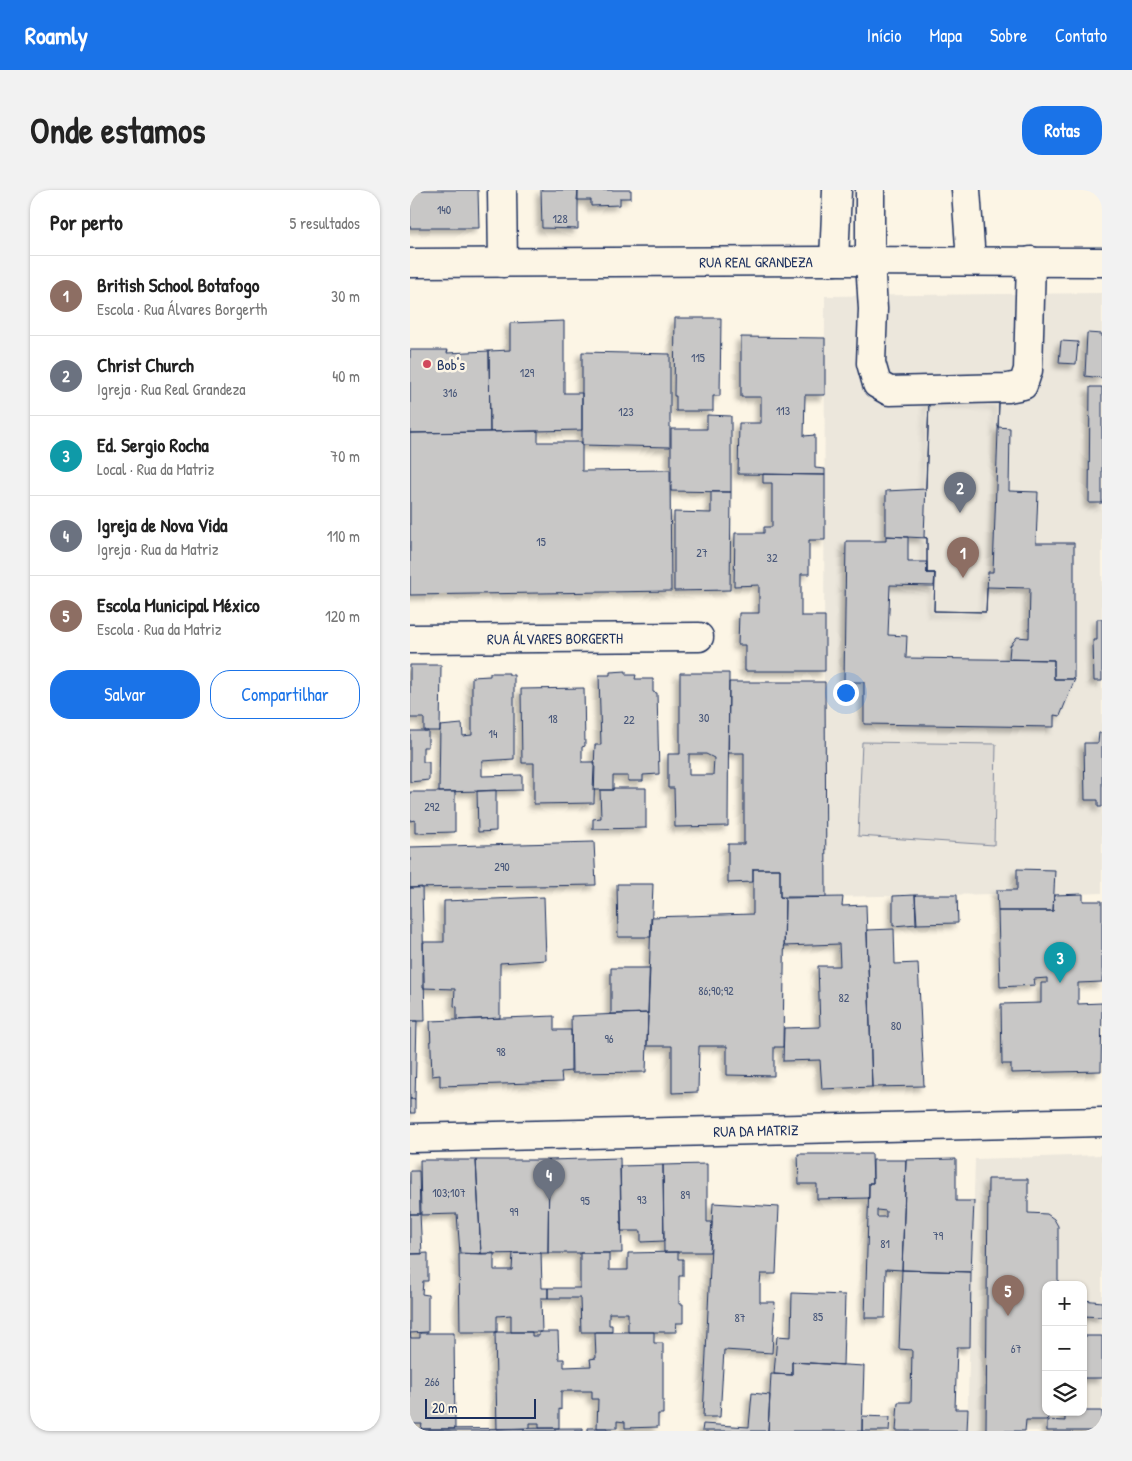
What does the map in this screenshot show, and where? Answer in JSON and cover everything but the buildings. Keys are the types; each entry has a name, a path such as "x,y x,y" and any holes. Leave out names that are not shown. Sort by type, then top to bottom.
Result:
{"street":[{"path":"502,190 503,263"},
{"path":"834,261 837,190"},
{"path":"870,190 870,261 873,310 871,363 877,384 889,391 1008,388 1023,385 1028,370 1031,261"},
{"path":"966,190 971,260"},
{"name":"RUA REAL GRANDEZA","path":"410,263 971,260 1102,262"},
{"name":"RUA ÁLVARES BORGERTH","path":"410,639 699,637"},
{"name":"RUA DA MATRIZ","path":"410,1138 1102,1122"}],"shaded area":[{"path":"1102,293 1102,893 1054,895 1053,911 998,911 997,894 826,897 824,674 825,296"},
{"path":"862,742 996,744 994,845 858,836"},
{"path":"1102,1155 1102,1431 967,1431 975,1159"}],"place":[{"name":"Bob's","path":"427,364"},
{"name":"Christ Church","path":"960,513"},
{"name":"British School Botafogo","path":"963,578"},
{"name":"Ed. Sergio Rocha","path":"1060,983"},
{"name":"Igreja de Nova Vida","path":"549,1200"},
{"name":"Escola Municipal México","path":"1008,1316"}]}
